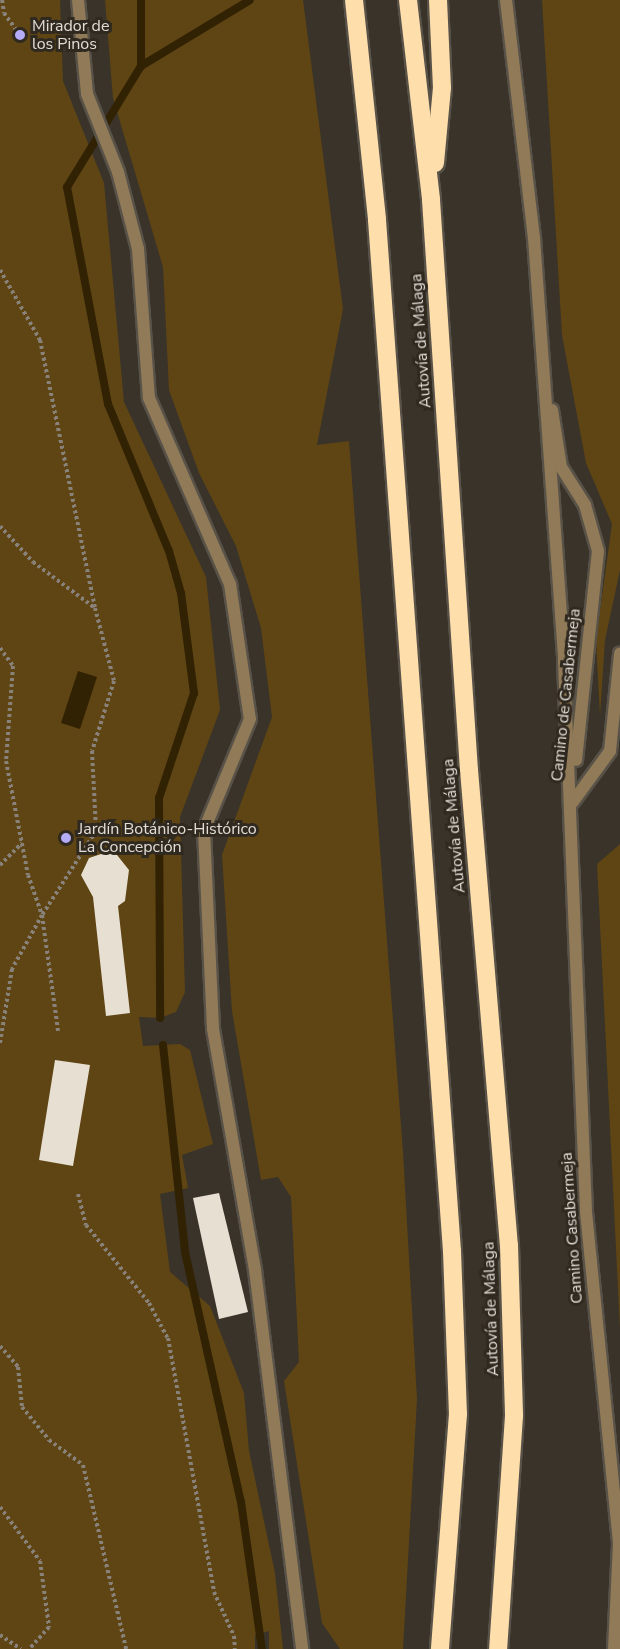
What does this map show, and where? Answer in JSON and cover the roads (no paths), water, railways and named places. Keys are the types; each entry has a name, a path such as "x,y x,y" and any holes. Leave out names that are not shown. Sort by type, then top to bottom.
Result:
{"highway":[{"name":"Autovía de Málaga","path":"354,0 377,220 449,1193 458,1414 440,1649"},
{"name":"Autovía de Málaga","path":"408,0 431,201 468,759 509,1245 514,1416 498,1649"},
{"path":"431,201 442,88 438,0"}],"street":[{"path":"78,0 87,94 118,172 138,249 149,398 230,584 250,719 204,830 213,1029 255,1270 302,1649"},
{"path":"506,0 534,238 543,387"},
{"name":"Camino de Casabermeja","path":"543,387 572,803"},
{"name":"Camino de Casabermeja","path":"543,387 550,400 561,467 585,505 598,551 572,803"},
{"path":"572,803 609,751 620,654"},
{"name":"Camino Casabermeja","path":"572,803 586,1212 619,1544 614,1649"}],"waterway":[{"path":"141,0 141,66 67,187 108,404 169,551 181,593 194,693 159,798 160,1018"},
{"path":"141,66 250,0"},
{"path":"163,1045 185,1252 241,1502 262,1649"}],"place":[{"name":"Mirador de los Pinos","path":"20,35"},
{"name":"Jardín Botánico-Histórico La Concepción","path":"66,838"}]}
